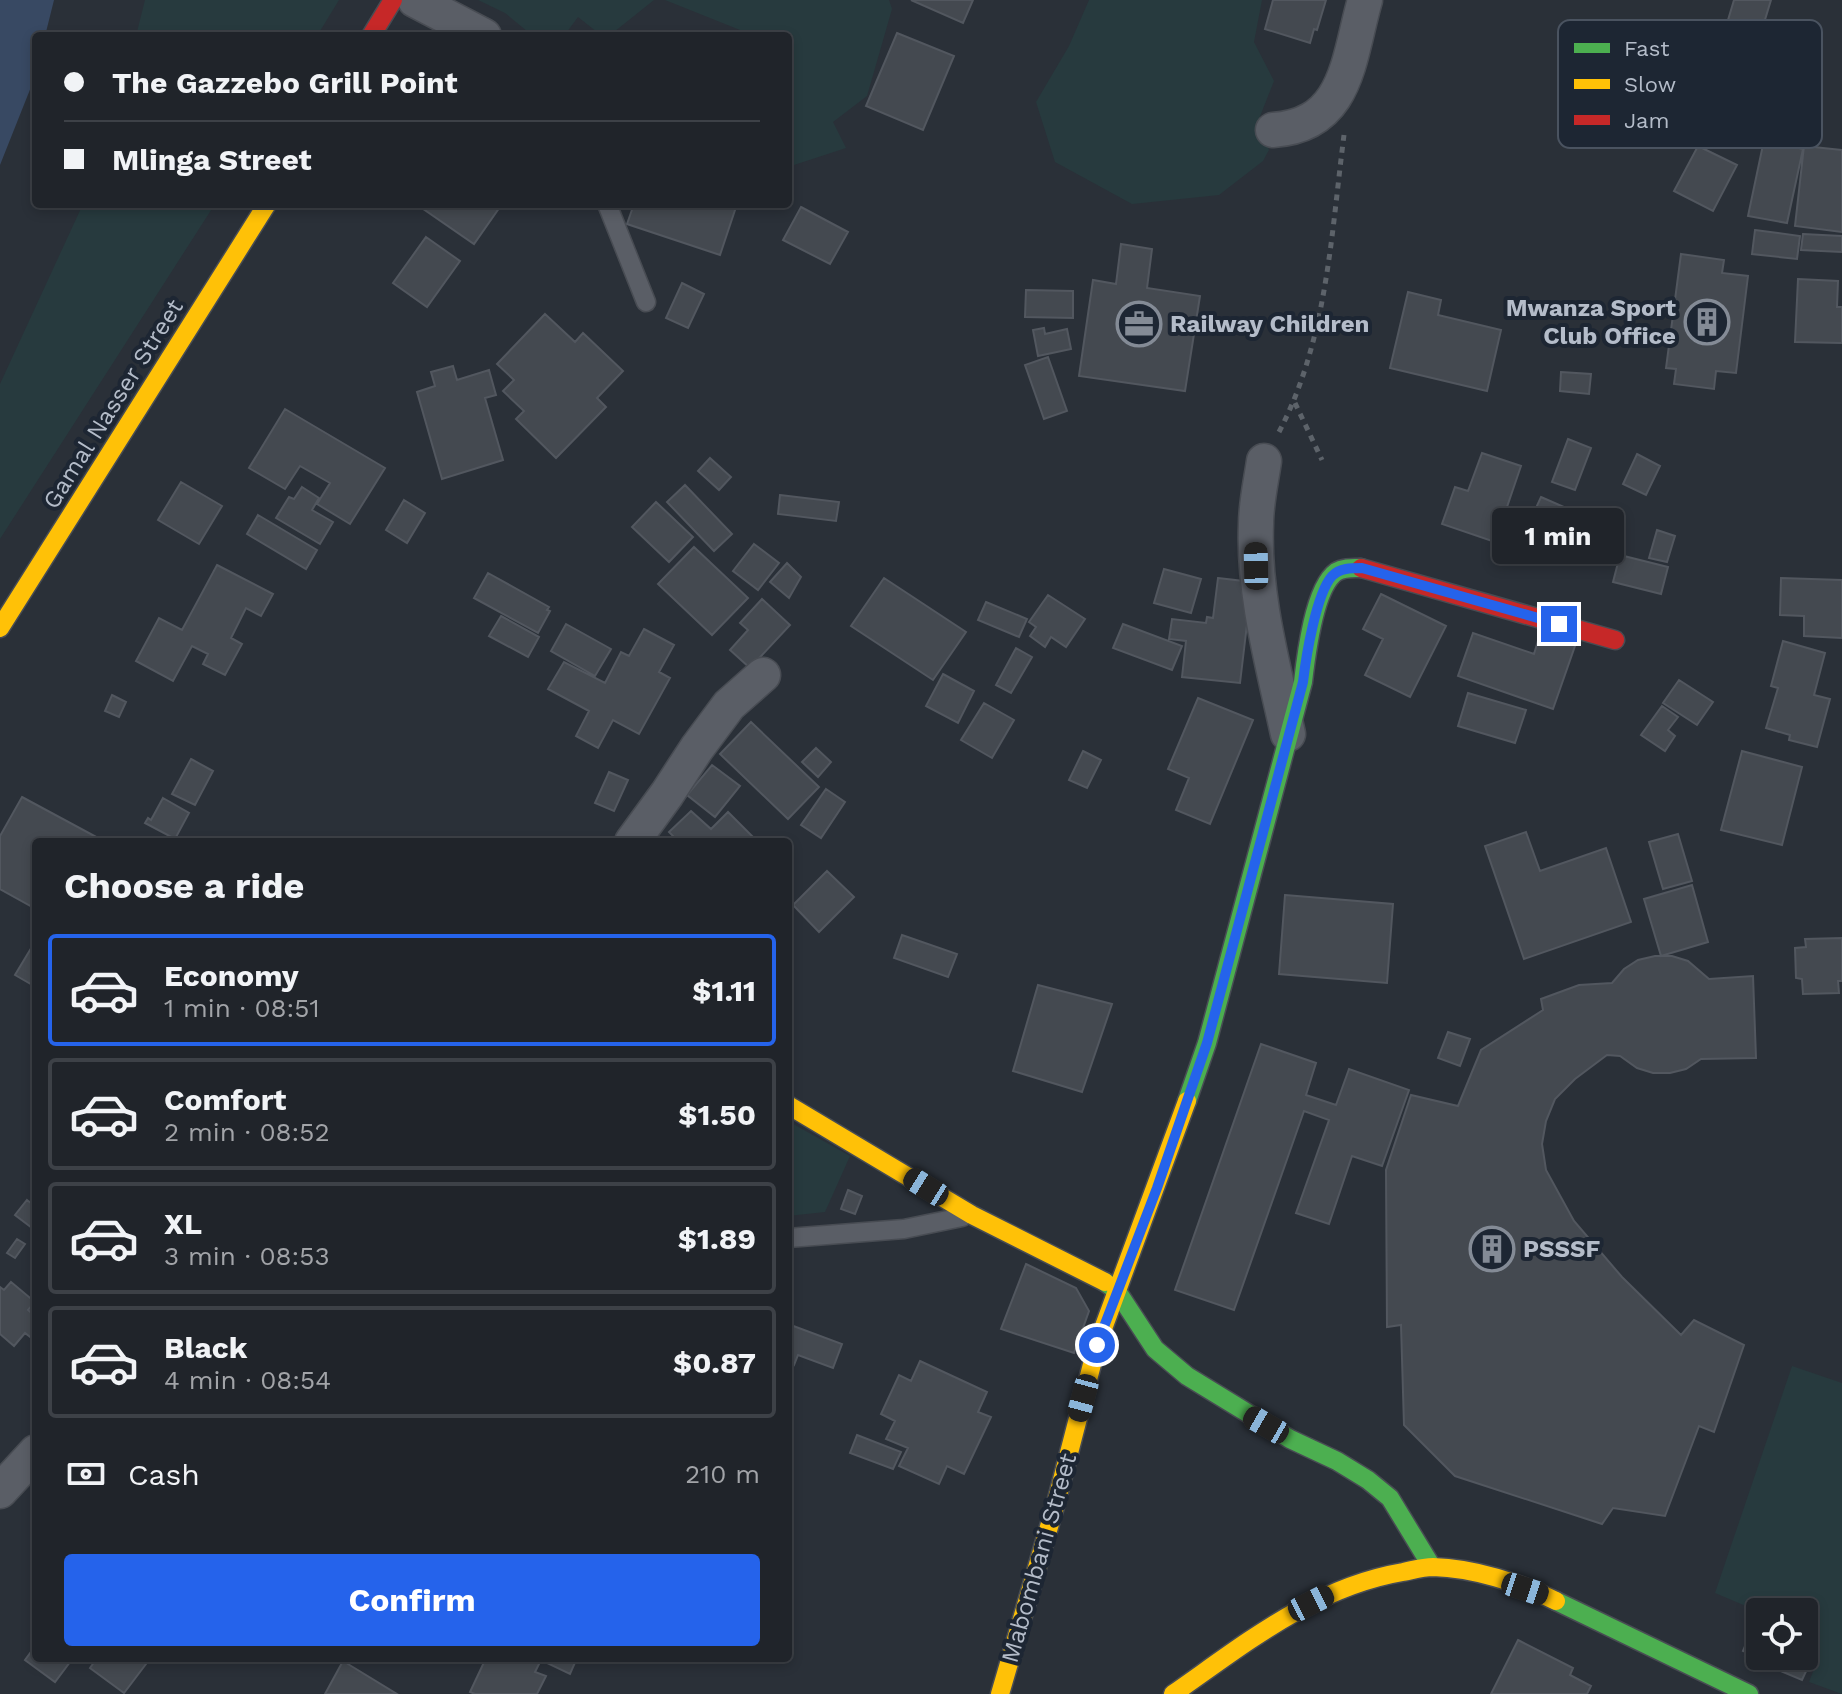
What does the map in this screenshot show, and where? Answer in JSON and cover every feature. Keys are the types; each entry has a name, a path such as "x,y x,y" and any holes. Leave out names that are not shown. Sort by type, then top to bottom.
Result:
{"street":[{"path":"373,32 393,0"},
{"path":"415,0 476,32"},
{"path":"1273,130 1296,129 1314,120 1330,106 1340,90 1365,0"},
{"name":"Gamal Nasser Street","path":"0,628 264,208"},
{"name":"Mabombani Street","path":"1264,461 1255,522 1256,551 1269,646 1288,734"},
{"name":"Mabombani Street","path":"1000,1694 1056,1503 1097,1345 1157,1188 1207,1043 1303,682 1309,638 1324,589 1332,575 1344,568 1362,568 1615,640"},
{"path":"1269,646 1309,638"},
{"path":"635,838 729,705 763,675"},
{"path":"792,1107 972,1215 1090,1272 1117,1291 1155,1349 1187,1376 1290,1439 1337,1461 1390,1498 1432,1567"},
{"path":"0,1491 32,1456"},
{"path":"1173,1694 1291,1613 1330,1593 1374,1577 1432,1567 1482,1574 1547,1596 1749,1694"}],"lane":[{"path":"609,208 646,302"},
{"path":"792,1238 904,1229 972,1215"}],"path":[{"path":"1264,461 1295,402 1318,330 1342,153"},
{"path":"1295,402 1322,460"}],"green space":[{"path":"145,0 339,0 319,32 137,32"},
{"path":"478,0 654,0 614,32 597,32 578,17 567,32 528,32 505,13"},
{"path":"665,0 889,0 892,9 867,96 833,122 846,148 792,166 792,32 745,32"},
{"path":"1089,0 1262,0 1254,42 1274,81 1259,119 1269,150 1263,161 1219,195 1132,204 1055,162 1036,102 1069,46"},
{"path":"81,208 212,208 0,539 0,384"},
{"path":"792,1123 850,1156 825,1212 792,1216"},
{"path":"1792,1366 1842,1383 1842,1694 1809,1682 1814,1670 1818,1670 1818,1598 1746,1598 1746,1606 1715,1593"}],"water":[{"path":"0,0 54,0 46,32 32,32 32,85 0,165"}],"building":[{"path":"911,0 973,0 963,23"},
{"path":"1273,0 1326,0 1310,43 1265,29"},
{"path":"1734,0 1771,0 1765,20 1728,20"},
{"path":"897,33 954,56 923,130 866,106"},
{"path":"1697,148 1737,165 1713,211 1674,191"},
{"path":"1762,148 1803,149 1787,223 1748,216"},
{"path":"1804,148 1842,150 1842,232 1795,226"},
{"path":"801,207 848,232 830,264 783,240"},
{"path":"422,208 499,208 474,244"},
{"path":"633,208 736,208 720,255 627,224"},
{"path":"1755,230 1800,236 1797,259 1752,254"},
{"path":"1803,234 1842,236 1842,252 1801,250"},
{"path":"426,237 460,261 427,307 393,283"},
{"path":"1121,244 1152,249 1147,288 1200,296 1185,391 1079,376 1093,280 1116,284"},
{"name":"Mwanza Sport Club Office","path":"1681,254 1724,260 1722,273 1748,276 1736,373 1716,371 1714,389 1674,384 1676,369 1666,368"},
{"path":"1798,279 1838,281 1837,307 1842,307 1842,343 1795,342"},
{"path":"682,283 704,294 688,328 666,318"},
{"path":"1026,290 1073,291 1073,318 1025,317"},
{"path":"1408,292 1441,300 1438,315 1501,330 1487,391 1390,368"},
{"path":"545,314 575,342 583,333 623,371 597,398 606,407 556,458 516,419 524,411 503,391 514,380 497,364"},
{"path":"1044,328 1045,334 1067,329 1071,349 1038,356 1033,330"},
{"path":"1048,357 1067,411 1044,419 1025,365"},
{"path":"453,366 457,380 489,370 496,395 485,398 503,460 442,479 417,392 435,386 431,372"},
{"path":"1561,372 1591,374 1589,394 1560,391"},
{"path":"285,409 385,468 350,524 317,504 330,483 300,466 285,489 249,468"},
{"path":"1568,439 1591,448 1575,490 1552,482"},
{"path":"1482,453 1521,466 1495,542 1442,524 1455,487 1468,491"},
{"path":"1637,454 1660,466 1646,495 1623,484"},
{"path":"710,458 731,477 719,490 698,471"},
{"path":"181,482 222,506 199,544 158,520"},
{"path":"685,485 732,534 714,551 667,502"},
{"path":"302,487 319,498 312,510 333,522 320,544 276,518 289,497 294,499"},
{"path":"780,495 839,502 836,521 778,514"},
{"path":"1541,497 1564,507 1543,555 1519,545"},
{"path":"404,500 425,513 407,543 386,530"},
{"path":"656,502 693,537 669,562 632,527"},
{"path":"258,515 317,550 306,569 247,534"},
{"path":"1657,530 1675,536 1667,562 1649,558"},
{"path":"754,544 779,563 758,590 733,571"},
{"path":"694,547 748,598 712,635 658,584"},
{"path":"1620,555 1668,567 1661,594 1613,582"},
{"path":"787,563 801,577 789,598 770,582"},
{"path":"217,565 273,594 261,616 246,608 231,638 242,644 225,675 203,664 208,654 192,646 173,681 136,661 159,618 182,630"},
{"path":"1164,569 1201,579 1191,613 1154,603"},
{"path":"488,573 549,607 547,610 550,611 538,633 474,598"},
{"path":"884,578 966,632 933,680 851,626"},
{"path":"1218,578 1252,582 1240,683 1182,677 1186,641 1169,639 1172,619 1206,623 1207,617 1213,618"},
{"path":"1781,578 1842,580 1842,638 1804,636 1804,616 1780,615"},
{"path":"1381,594 1446,626 1410,697 1365,675 1383,639 1363,629"},
{"path":"1048,595 1085,619 1066,647 1051,637 1045,647 1030,636 1036,627 1029,622"},
{"path":"762,599 790,625 750,668 730,650 748,630 740,623"},
{"path":"986,602 1027,619 1019,637 978,620"},
{"path":"501,616 539,637 528,657 489,636"},
{"path":"566,624 611,649 595,676 551,651"},
{"path":"1123,624 1182,646 1172,670 1113,648"},
{"path":"644,629 674,645 659,672 670,678 639,734 613,720 598,748 576,736 589,711 548,689 564,662 605,683 621,652 629,656"},
{"path":"1541,631 1576,643 1553,709 1458,676 1473,633 1534,654"},
{"path":"1783,641 1825,653 1814,695 1830,699 1817,747 1789,740 1790,735 1766,728 1778,688 1771,686"},
{"path":"1016,648 1032,657 1011,693 996,685"},
{"path":"943,674 974,691 958,723 926,706"},
{"path":"1679,680 1713,702 1697,725 1663,703"},
{"path":"1468,693 1526,710 1515,743 1458,726"},
{"path":"112,695 126,702 119,717 105,711"},
{"path":"1198,698 1253,720 1210,824 1176,810 1189,778 1168,769"},
{"path":"984,703 1014,720 992,758 961,740"},
{"path":"1662,706 1678,717 1668,730 1675,736 1665,751 1641,735"},
{"path":"751,722 819,787 788,819 720,754"},
{"path":"816,748 831,762 818,777 802,762"},
{"path":"1083,751 1101,760 1087,788 1069,780"},
{"path":"1742,751 1802,767 1782,845 1721,830"},
{"path":"191,759 213,771 195,805 172,794"},
{"path":"712,765 740,786 715,817 687,795"},
{"path":"609,772 628,780 614,811 595,803"},
{"path":"826,789 845,802 821,838 801,825"},
{"path":"22,797 98,838 32,838 32,907 0,889 0,836"},
{"path":"163,798 189,813 176,838 145,823 148,818 151,820"},
{"path":"691,811 711,829 728,812 754,838 675,838 669,832"},
{"path":"1526,832 1540,871 1606,848 1631,922 1524,959 1485,846"},
{"path":"1678,834 1692,881 1663,889 1649,842"},
{"path":"827,871 854,897 819,932 793,905"},
{"path":"1692,885 1708,942 1661,956 1644,899"},
{"path":"1285,895 1393,904 1387,983 1279,974"},
{"path":"902,935 957,954 948,977 894,958"},
{"path":"1842,938 1839,993 1803,994 1802,979 1796,978 1795,948 1806,947 1805,939"},
{"path":"32,947 32,985 15,975"},
{"name":"PSSSF","path":"1672,956 1688,961 1709,979 1753,976 1756,1058 1701,1059 1686,1069 1653,1073 1637,1068 1620,1056 1607,1055 1555,1099 1546,1121 1542,1144 1546,1170 1574,1221 1622,1277 1681,1335 1694,1320 1744,1345 1714,1432 1699,1426 1665,1516 1613,1508 1602,1524 1455,1476 1404,1425 1401,1325 1387,1327 1386,1170 1411,1095 1458,1106 1481,1050 1543,1010 1541,999 1579,985 1612,983 1624,969 1638,960"},
{"path":"1038,985 1112,1004 1082,1092 1013,1071"},
{"path":"1448,1032 1470,1039 1460,1066 1438,1058"},
{"path":"1261,1044 1316,1063 1306,1095 1336,1105 1349,1069 1409,1090 1382,1166 1352,1156 1329,1224 1296,1213 1329,1120 1304,1111 1234,1310 1175,1290"},
{"path":"848,1190 862,1196 855,1214 841,1209"},
{"path":"27,1200 32,1204 32,1228 15,1215"},
{"path":"17,1239 25,1244 15,1258 7,1253"},
{"path":"1026,1264 1076,1288 1089,1311 1074,1353 1001,1329"},
{"path":"11,1282 32,1300 28,1310 32,1314 32,1338 25,1333 14,1346 0,1334 0,1287 4,1290"},
{"path":"792,1325 842,1344 833,1368 798,1355 794,1365"},
{"path":"920,1361 987,1392 978,1412 991,1417 964,1474 947,1466 939,1484 899,1466 908,1448 886,1439 895,1421 881,1414 899,1375 911,1381"},
{"path":"857,1435 901,1452 893,1469 850,1453"},
{"path":"1518,1640 1573,1668 1570,1675 1591,1686 1587,1694 1491,1694"},
{"path":"32,1650 32,1662 70,1662 55,1682 25,1660"},
{"path":"94,1662 146,1664 124,1693 90,1668"},
{"path":"345,1662 397,1694 325,1694"},
{"path":"484,1662 540,1662 535,1672 546,1676 537,1694 470,1692"},
{"path":"545,1662 575,1662 570,1674"},
{"path":"1778,1670 1807,1670 1802,1680"}],"traffic: fast":[{"path":"1187,1101 1207,1043 1303,682 1317,607 1328,580 1336,572 1361,568"},
{"path":"1105,1282 1117,1291 1155,1349 1187,1376 1290,1439 1337,1461 1390,1498 1432,1567"},
{"path":"1556,1601 1749,1694"}],"traffic: slow":[{"path":"0,628 264,208"},
{"path":"1000,1694 1056,1503 1097,1345 1187,1101"},
{"path":"792,1107 972,1215 1105,1282"},
{"path":"1173,1694 1282,1620 1340,1590 1371,1579 1433,1567 1449,1568 1496,1578 1556,1601"}],"traffic: jam":[{"path":"373,32 393,0"},
{"path":"1361,568 1615,640"}],"place":[{"name":"Mwanza Sport Club Office","path":"1707,322"},
{"name":"Railway Children","path":"1139,324"},
{"name":"PSSSF","path":"1492,1249"}],"route":[{"path":"1097,1345 1157,1188 1207,1043 1303,682 1309,638 1324,589 1332,575 1344,568 1362,568 1559,624"}]}
